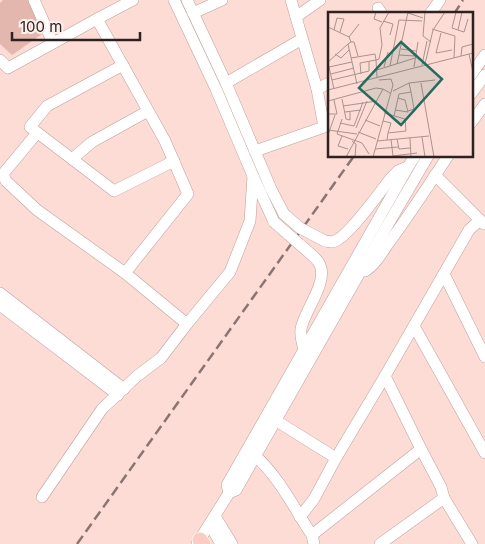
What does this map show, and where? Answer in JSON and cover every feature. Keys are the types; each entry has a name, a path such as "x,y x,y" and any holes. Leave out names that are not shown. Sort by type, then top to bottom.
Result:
{"street":[{"path":"34,0 53,43"},
{"path":"0,60 8,68 133,0"},
{"path":"174,0 216,89 274,222 320,264 321,280 302,328 301,338 304,349"},
{"path":"187,0 226,83 271,189 284,214 300,228 324,241 332,242 340,239 391,178 398,171 408,167"},
{"path":"193,13 222,0"},
{"path":"255,151 326,127 291,0"},
{"path":"296,17 320,0"},
{"path":"431,12 440,0"},
{"path":"97,19 165,140 188,194 125,273"},
{"path":"226,83 302,39"},
{"path":"472,74 485,55"},
{"path":"123,65 47,106 30,127 114,191 174,161"},
{"path":"472,93 485,74"},
{"path":"317,89 328,84"},
{"path":"472,122 485,104"},
{"path":"72,159 92,142 148,111"},
{"path":"37,133 3,174 6,181 37,210 125,273 186,324"},
{"path":"229,493 227,485 414,158"},
{"path":"200,543 229,493 236,490 427,158"},
{"path":"359,274 368,269 382,253 447,158"},
{"path":"300,517 314,499 469,230 482,223 435,175"},
{"path":"42,497 102,409 137,376 161,358 186,324 230,272 250,221 253,176"},
{"path":"444,274 485,357"},
{"path":"0,293 121,392"},
{"path":"0,305 121,392"},
{"path":"414,326 485,453"},
{"path":"385,376 441,487 444,498 472,544"},
{"path":"276,420 336,458"},
{"path":"255,456 276,479 313,540 421,449"},
{"path":"380,544 444,498"},
{"path":"212,521 225,532 232,544"},
{"path":"212,521 221,544"},
{"path":"225,532 232,533 239,544"}],"shaded area":[{"path":"3,0 29,0 45,32 12,55 0,44 0,3"}],"railway":[{"path":"455,12 463,0"},
{"path":"77,544 353,158"}]}
